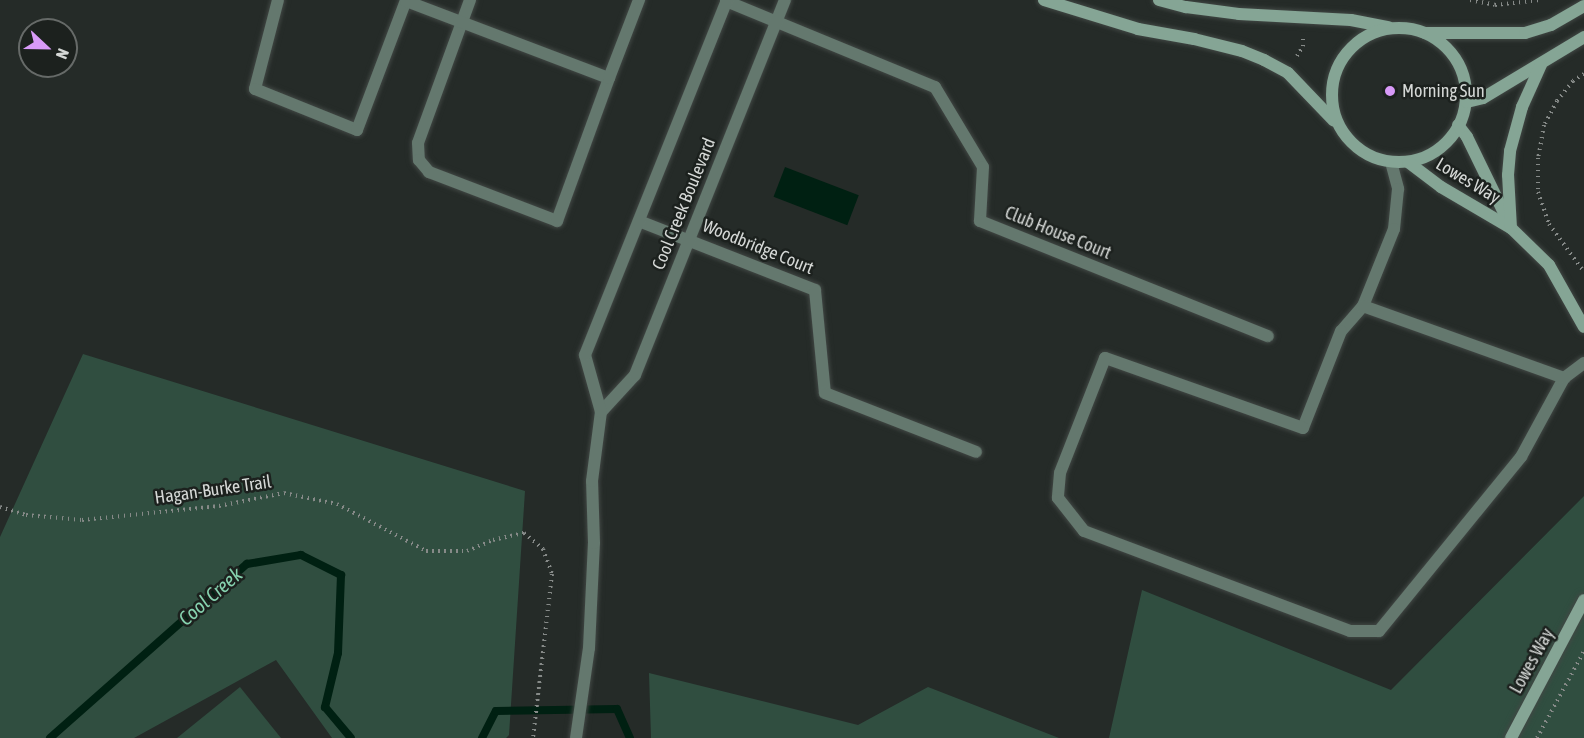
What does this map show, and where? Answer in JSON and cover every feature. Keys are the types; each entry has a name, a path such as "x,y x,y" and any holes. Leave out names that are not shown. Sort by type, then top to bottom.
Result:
{"main road":[{"path":"1044,0 1138,29 1194,39 1242,51 1264,60 1288,73 1338,126 1349,141 1364,153 1391,162 1419,160 1437,150 1452,136 1467,102 1464,78 1455,59 1442,43 1425,33"},
{"path":"1159,0 1186,7 1239,14 1351,20 1425,33 1525,33 1551,26 1584,6"},
{"path":"1338,126 1332,105 1332,83 1340,62 1353,45 1372,33 1393,28"},
{"path":"1467,102 1483,98 1584,37"},
{"path":"1511,228 1508,175 1510,151 1522,107 1541,65"},
{"name":"Lowes Way","path":"1458,125 1467,137 1511,228"},
{"name":"Lowes Way","path":"1408,162 1441,187 1511,228 1549,265 1584,327"},
{"name":"Lowes Way","path":"1511,738 1584,600"}],"street":[{"path":"279,0 255,89 357,130 406,1 609,78"},
{"path":"470,0 418,143 419,160 429,172 444,179 557,221 639,0"},
{"name":"Cool Creek Boulevard","path":"576,738 589,648 594,543 592,481 601,412 585,355 727,0"},
{"name":"Club House Court","path":"727,0 935,87 983,167 980,221 1268,336"},
{"name":"Cool Creek Boulevard","path":"601,412 634,375 785,0"},
{"path":"1391,162 1398,189 1394,229 1363,306 1341,331 1303,428 1105,358 1060,473 1058,498 1084,531 1350,631 1379,631 1521,456 1564,378 1584,363"},
{"name":"Woodbridge Court","path":"639,221 815,290 825,393 976,452"},
{"path":"1363,306 1564,378"}],"path":[{"path":"1470,0 1495,5 1540,0"},
{"path":"1295,59 1303,46 1303,32"},
{"path":"1584,74 1573,81 1557,101 1544,125 1538,158 1538,192 1549,224 1584,272"},
{"name":"Hagan-Burke Trail","path":"0,507 26,515 82,520 219,506 284,493 337,504 426,551 467,551 493,540 525,534 543,549 552,574 533,738"},
{"path":"1537,738 1584,651"}],"shaded area":[{"path":"785,167 859,195 847,225 774,197"},
{"path":"83,354 525,491 509,735 506,738 332,738 276,660 134,738 0,738 0,537"},
{"path":"1584,496 1584,738 1109,738 1142,590 1391,690"},
{"path":"649,673 858,725 928,687 1059,738 651,738"},
{"path":"240,687 281,738 177,738"}],"waterway":[{"name":"Cool Creek","path":"50,738 247,564 301,555 341,575 338,653 325,707 351,738"},
{"name":"Cool Creek","path":"482,738 496,711 617,709 630,738"}],"place":[{"name":"Morning Sun","path":"1390,91"}]}
